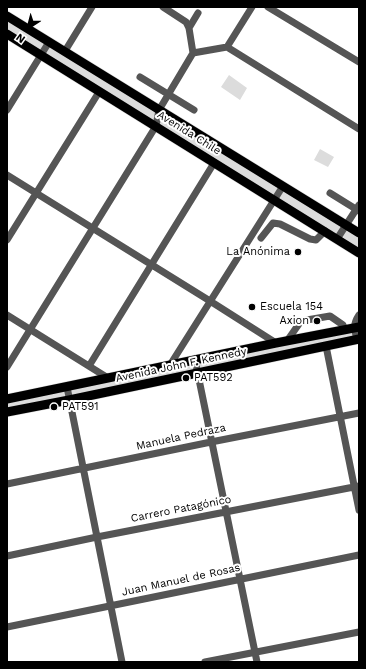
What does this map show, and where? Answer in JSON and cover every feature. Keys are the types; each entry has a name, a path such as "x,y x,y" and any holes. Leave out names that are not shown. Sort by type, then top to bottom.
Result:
{"main road":[{"name":"Avenida Chile","path":"7,16 359,233"},
{"name":"Avenida Chile","path":"7,34 359,253"},
{"name":"Avenida John F. Kennedy","path":"7,400 353,328"},
{"name":"Avenida John F. Kennedy","path":"7,412 358,339"}],"street":[{"path":"65,51 92,7"},
{"path":"7,367 156,126 159,110 193,53 189,28 186,22 163,7"},
{"path":"227,47 252,7"},
{"path":"268,7 359,62"},
{"path":"189,28 198,13"},
{"path":"7,110 49,42"},
{"path":"193,53 227,47 359,129"},
{"path":"140,77 194,110"},
{"path":"7,240 99,92"},
{"path":"89,366 214,163"},
{"path":"7,175 276,343"},
{"path":"170,365 283,186"},
{"path":"330,193 358,208 336,239"},
{"path":"261,238 273,223 280,224 310,239 316,240 325,231"},
{"path":"7,315 108,378"},
{"path":"358,339 353,328 359,315"},
{"path":"287,341 301,321 330,316 343,325 353,328"},
{"path":"326,346 340,417 357,486 359,510"},
{"path":"195,360 257,662"},
{"path":"67,387 122,662"},
{"name":"Manuela Pedraza","path":"7,484 359,413"},
{"name":"Carrero Patagónico","path":"7,556 357,486"},
{"name":"Juan Manuel de Rosas","path":"7,627 359,555"},
{"path":"205,662 359,632"}],"shaded area":[{"path":"7,16 359,233 359,253 7,34"},
{"path":"229,75 247,88 240,100 221,87"},
{"path":"320,149 334,157 328,167 314,160"},
{"path":"359,327 359,339 7,412 7,399"}],"place":[{"name":"La Anónima","path":"298,252"},
{"name":"Escuela 154","path":"252,307"},
{"name":"Axion","path":"317,321"},
{"name":"PAT592","path":"186,378"},
{"name":"PAT591","path":"54,407"}]}
